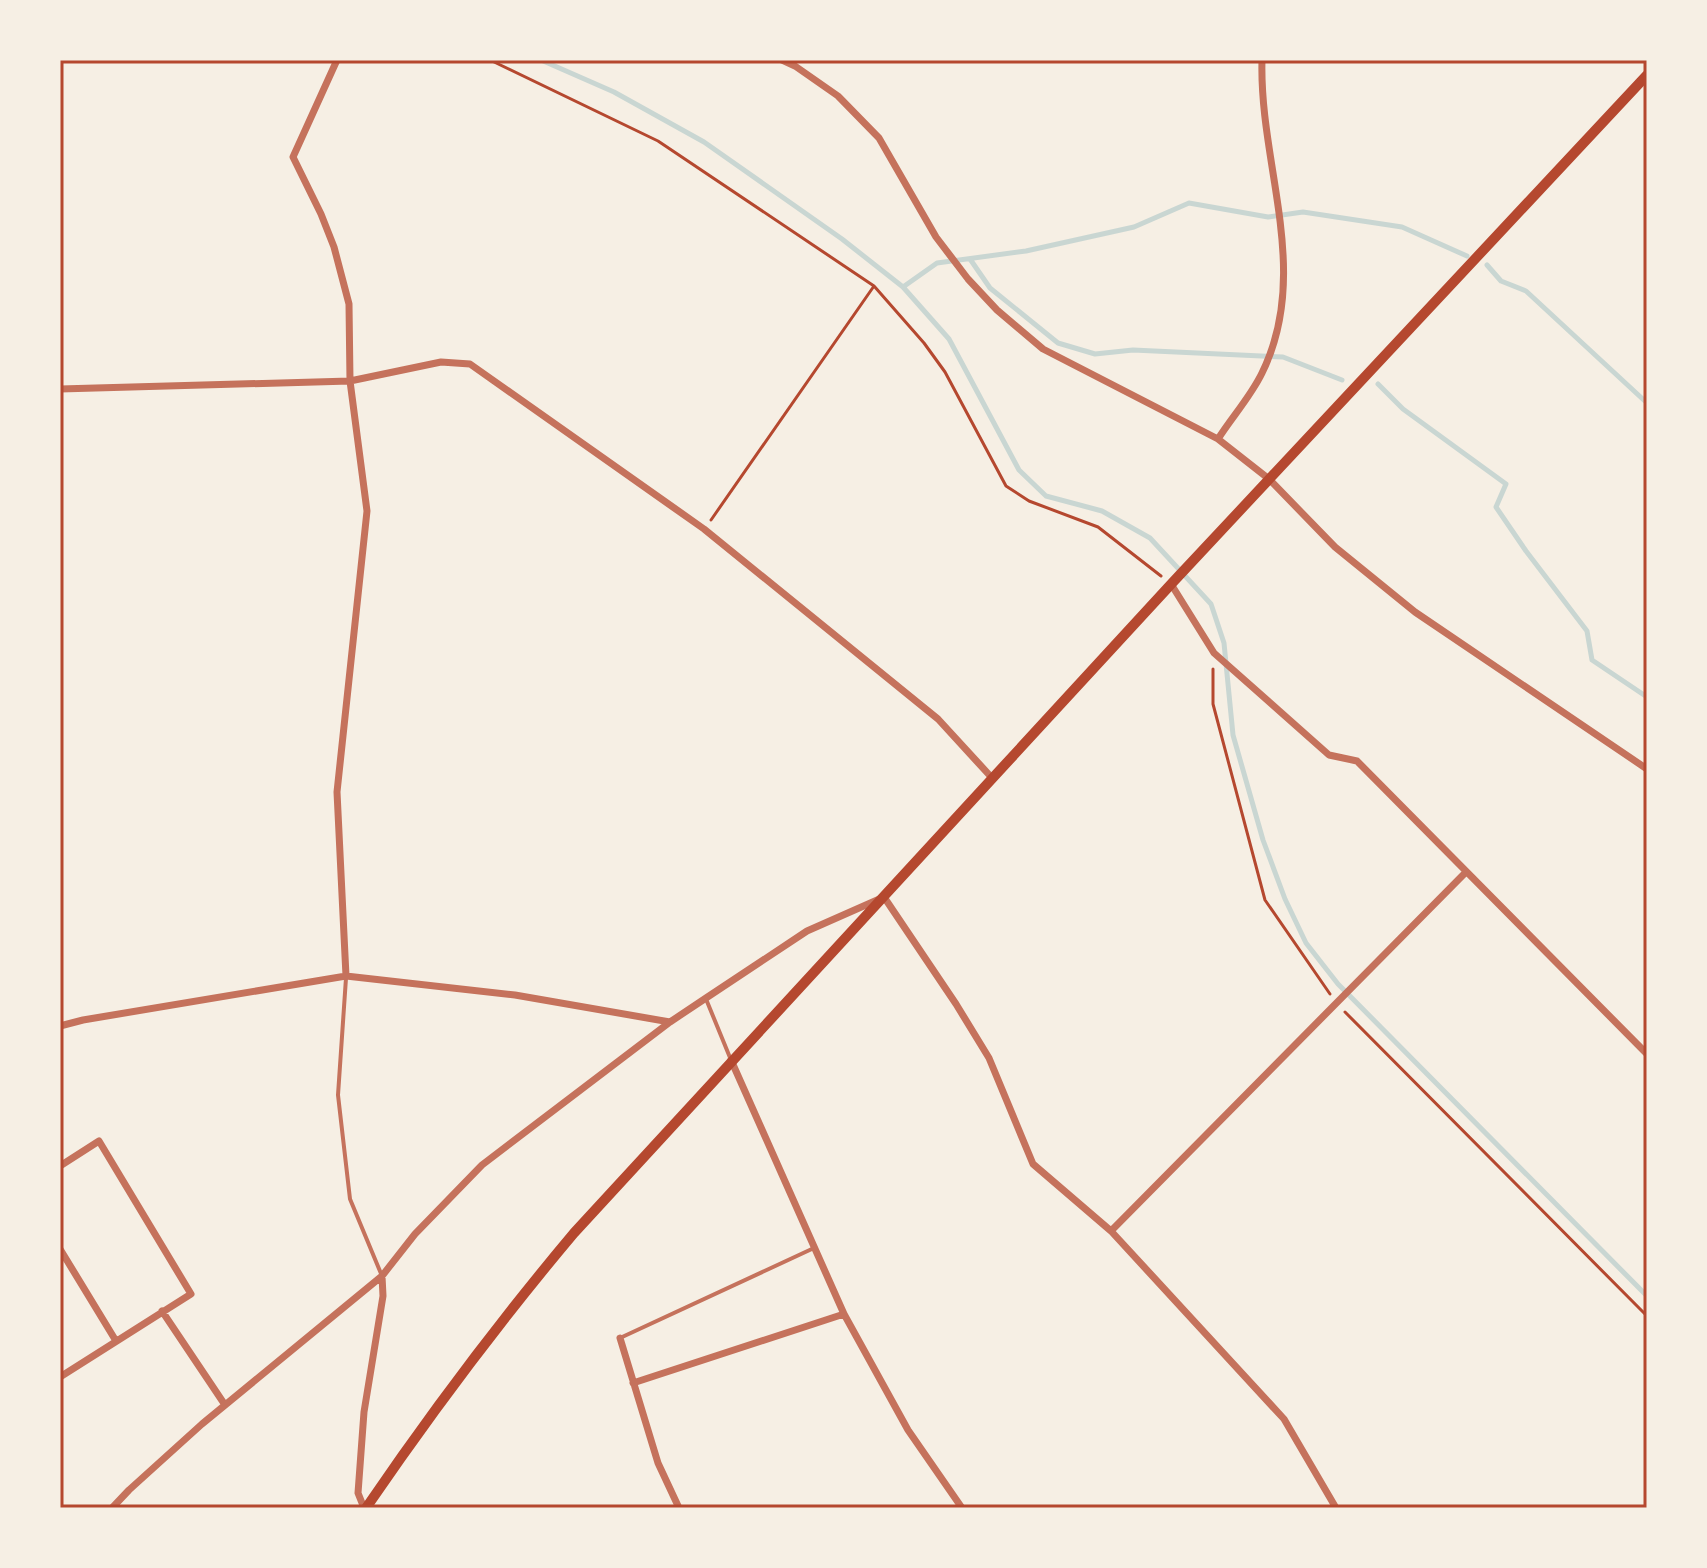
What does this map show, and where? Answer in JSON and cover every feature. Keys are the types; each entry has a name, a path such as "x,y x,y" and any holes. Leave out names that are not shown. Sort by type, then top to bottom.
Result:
{"main road":[{"path":"365,1508 509,1311 574,1233 1172,582 1647,75"}],"street":[{"path":"337,60 293,157 334,247 349,304 350,381 367,511 337,792 346,976"},
{"path":"782,60 838,96 879,138 962,271 997,310 1043,349 1218,439 1269,479 1335,547 1415,612 1647,769"},
{"path":"1218,439 1264,367 1279,323 1285,272 1261,89 1262,60"},
{"path":"60,389 350,381 441,362 470,364 704,529 938,719 993,779"},
{"path":"1172,582 1214,653 1329,755 1357,761 1647,1054"},
{"path":"1111,1231 1465,873"},
{"path":"112,1508 225,1405 382,1276 415,1234 482,1165 706,998 807,931 884,897 989,1058 1033,1164 1111,1231 1284,1419 1336,1508"},
{"path":"60,1026 346,976 515,995 670,1022"},
{"path":"731,1060 844,1314 908,1430 962,1508"},
{"path":"60,1166 99,1141 191,1294 60,1377"},
{"path":"60,1249 116,1341"},
{"path":"365,1508 358,1493 364,1412 383,1296 382,1276"},
{"path":"162,1311 225,1405"},
{"path":"633,1383 844,1314"},
{"path":"620,1338 658,1463 679,1508"}],"lane":[{"path":"346,976 338,1095 348,1184 350,1199 382,1276"},
{"path":"706,998 731,1060"},
{"path":"620,1338 815,1248"}],"path":[{"path":"490,60 658,141 874,286 945,372 1006,486 1029,501 1098,527 1172,582"},
{"path":"704,529 874,286"},
{"path":"1214,653 1213,704 1265,900 1335,1002 1647,1316"}],"waterway":[{"path":"541,60 614,92 704,142 842,239 903,287 949,339 1019,470 1046,496 1102,511 1150,538 1211,604 1224,643 1233,735 1263,840 1285,899 1306,943 1338,984 1647,1296"},
{"path":"903,287 937,263 1026,251 1134,227 1189,203 1268,217 1303,212 1402,227 1467,256"},
{"path":"970,259 990,288 1058,343 1095,354 1133,350 1283,357 1342,380"},
{"path":"1487,265 1501,281 1526,291 1647,403"},
{"path":"1378,384 1403,409 1506,484 1496,507 1587,631 1592,660 1647,697"}]}
